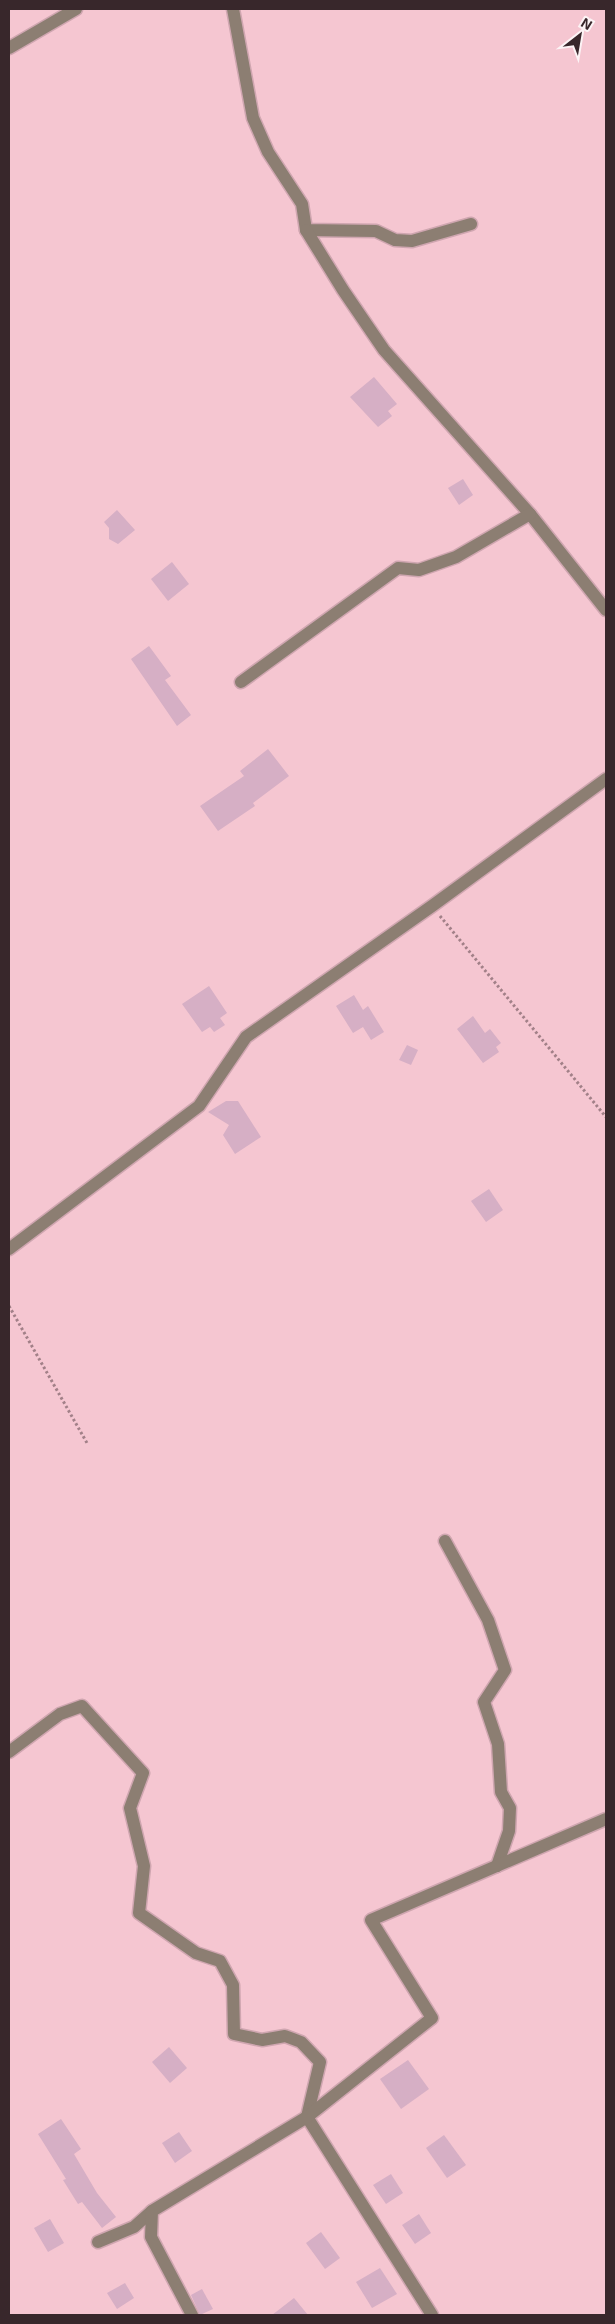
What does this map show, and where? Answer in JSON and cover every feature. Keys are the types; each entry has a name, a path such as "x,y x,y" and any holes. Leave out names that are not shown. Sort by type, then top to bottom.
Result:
{"street":[{"path":"9,48 76,9"},
{"path":"233,9 253,118 268,152 302,204 306,230 343,290 384,350 530,514 606,610"},
{"path":"306,230 376,231 395,240 412,241 470,224"},
{"path":"241,682 398,568 419,570 456,557 530,514"},
{"path":"9,1249 198,1106 246,1036 432,906 606,779"},
{"path":"445,1541 488,1620 505,1670 484,1702 498,1744 501,1792 510,1808 510,1831 497,1866"},
{"path":"9,1752 60,1714 82,1706 143,1773 130,1808 144,1866 139,1913 196,1953 220,1961 233,1985 234,2034 262,2040 285,2036 301,2042 320,2062 307,2117 432,2315"},
{"path":"98,2242 134,2227 152,2212 307,2117 432,2018 371,1920 606,1819"},
{"path":"152,2212 151,2236 192,2315"}],"path":[{"path":"432,906 606,1117"},
{"path":"9,1306 87,1443"}],"building":[{"path":"374,377 397,404 388,411 392,416 378,427 350,397"},
{"path":"463,479 473,495 459,505 448,488"},
{"path":"117,510 135,530 118,544 109,539 109,528 104,522"},
{"path":"172,562 189,584 168,601 151,579"},
{"path":"149,646 171,676 165,680 191,715 177,726 131,659"},
{"path":"268,749 289,776 253,803 255,806 218,831 200,806 244,776 240,771"},
{"path":"209,986 227,1013 220,1018 225,1025 214,1032 210,1027 202,1032 182,1004"},
{"path":"354,995 363,1010 368,1006 384,1032 371,1040 363,1027 353,1033 336,1006"},
{"path":"473,1016 485,1033 490,1029 501,1043 496,1047 499,1052 483,1063 457,1029"},
{"path":"407,1045 418,1050 411,1065 399,1060"},
{"path":"226,1101 238,1101 261,1137 235,1154 223,1135 229,1125 208,1112"},
{"path":"489,1189 503,1210 486,1222 471,1201"},
{"path":"169,2047 187,2068 170,2083 152,2062"},
{"path":"408,2060 429,2089 401,2109 380,2079"},
{"path":"61,2119 81,2149 74,2154 97,2193 116,2217 102,2228 82,2202 78,2204 63,2180 66,2179 38,2134"},
{"path":"179,2132 192,2151 175,2163 162,2143"},
{"path":"444,2135 466,2165 447,2178 426,2148"},
{"path":"391,2174 403,2193 386,2204 373,2185"},
{"path":"419,2214 431,2233 415,2244 402,2225"},
{"path":"50,2219 64,2243 48,2252 34,2228"},
{"path":"321,2232 340,2258 325,2269 306,2243"},
{"path":"380,2268 397,2294 372,2308 356,2282"},
{"path":"125,2283 134,2298 117,2309 107,2293"},
{"path":"202,2289 213,2309 200,2315 191,2295"},
{"path":"294,2298 308,2315 272,2315"}]}
